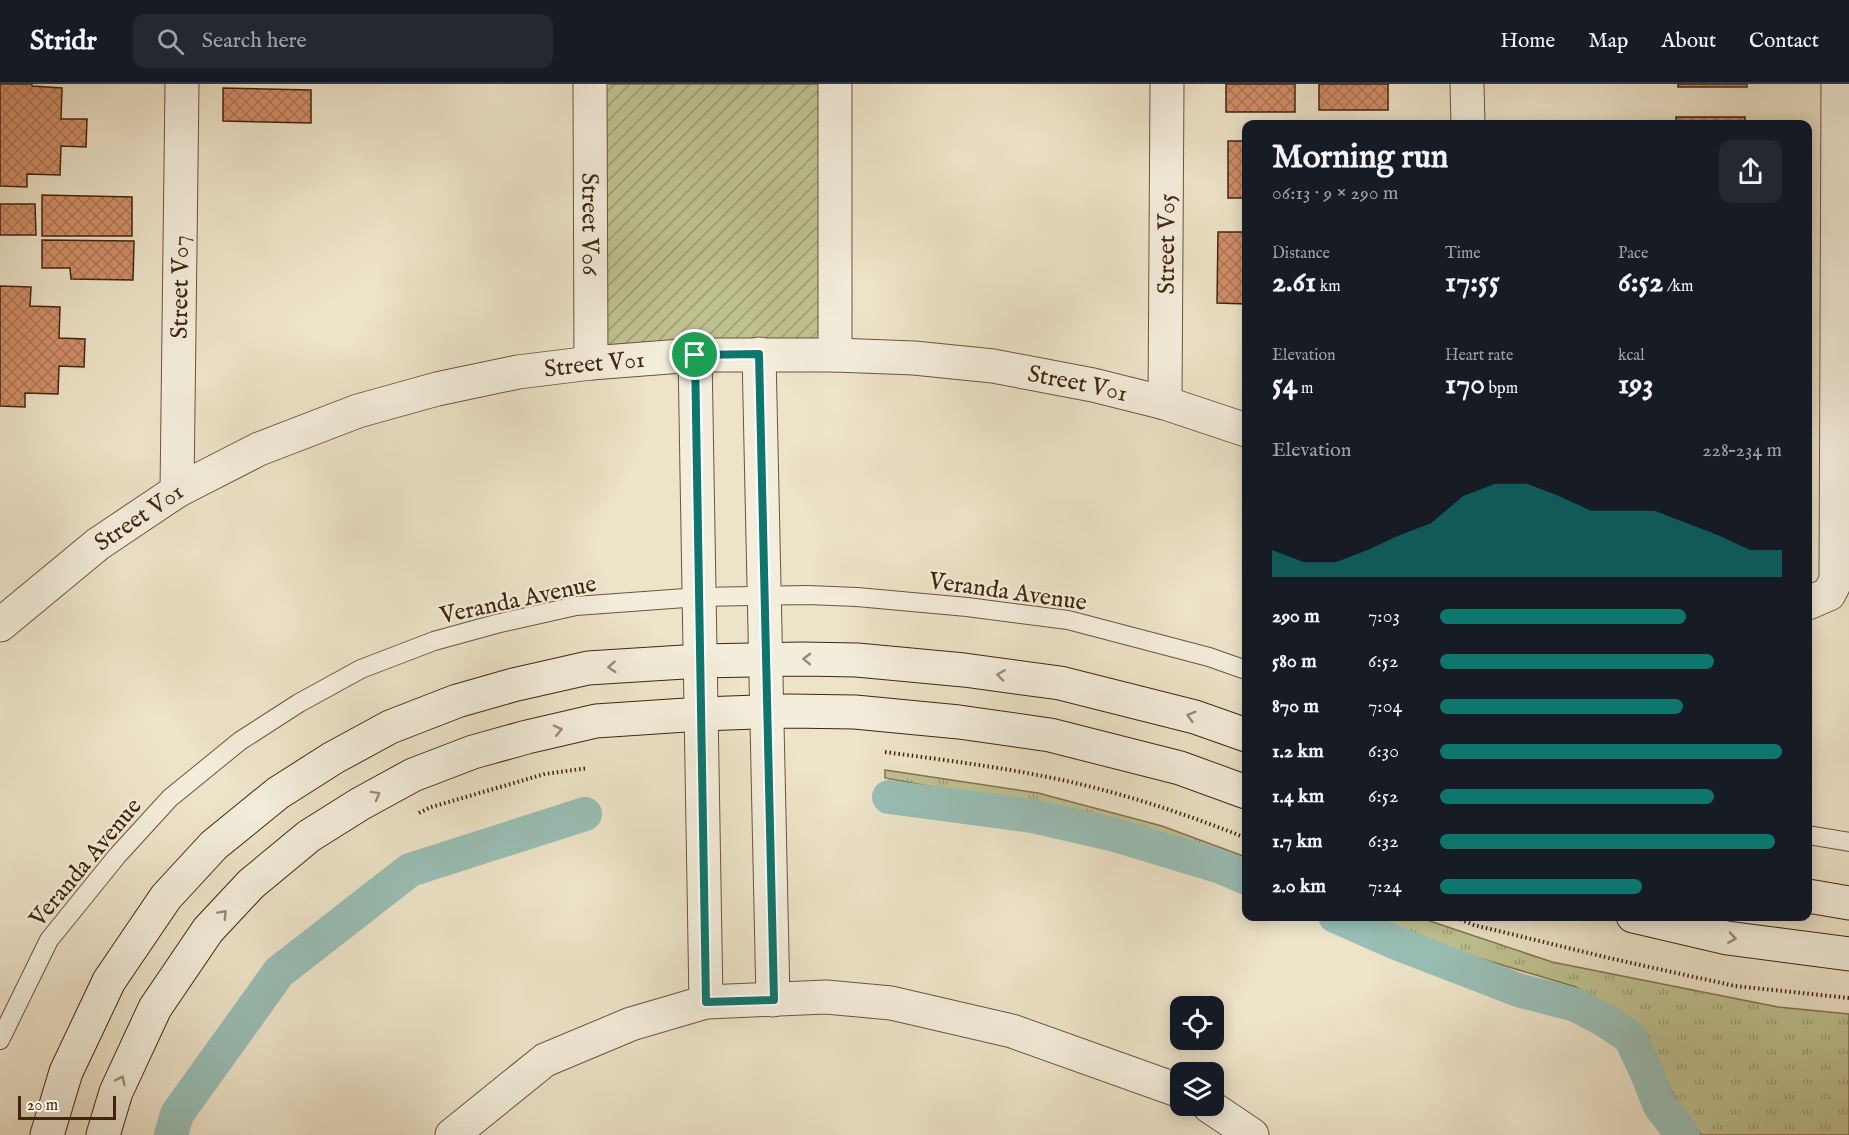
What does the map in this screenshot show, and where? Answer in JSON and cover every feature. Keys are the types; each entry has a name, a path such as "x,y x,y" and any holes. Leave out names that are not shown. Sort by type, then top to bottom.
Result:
{"street":[{"name":"Street V07","path":"177,491 182,84"},
{"name":"Street V06","path":"590,84 591,363"},
{"path":"835,84 835,354"},
{"name":"Street V05","path":"1165,403 1167,84"},
{"path":"1467,84 1468,120"},
{"path":"1818,598 1836,580 1838,84"},
{"path":"759,354 774,1000"},
{"name":"Street V01","path":"0,625 98,544 177,491 259,449 358,411 437,389 518,372 591,363 695,355 835,354 914,358 993,366 1094,385 1165,403 1242,429"},
{"path":"695,355 706,1002"},
{"path":"47,1135 66,1072 109,981 166,897 214,845 278,793 333,758 390,727 457,701 513,685 588,668 766,659 857,660 964,670 1060,683 1195,717 1242,734"},
{"path":"103,1135 116,1092 155,1008 208,930 251,884 309,836 360,804 413,775 473,752 596,721 701,714 855,712 959,722 1050,735 1180,768 1242,791"},
{"path":"1812,897 1849,903"},
{"path":"1654,921 1727,938 1849,954"},
{"path":"452,1135 544,1060 630,1024 706,1002 826,997 891,1003 1012,1031 1170,1087"},
{"path":"1224,1116 1252,1135"}],"lane":[{"name":"Veranda Avenue","path":"0,1040 49,939 117,856 170,798 240,741 299,703 362,669 434,641 576,606 699,597 808,595 967,607 1068,620 1209,657 1242,669"},
{"path":"1812,836 1849,842"}],"path":[{"path":"885,752 1004,768 1106,790 1182,813 1242,836"},
{"path":"411,817 431,807 534,777 588,768"},
{"path":"1464,921 1564,947 1735,986 1849,998"}],"green space":[{"path":"590,84 835,84 835,355 591,363"},
{"path":"885,770 1038,793 1162,826 1242,856 1242,867 1100,818 885,778"},
{"path":"1381,921 1430,921 1552,962 1778,1007 1849,1014 1849,1135 1702,1135 1684,1117 1661,1068 1637,1026 1576,987 1472,956"}],"building":[{"path":"0,84 32,84 32,86 62,88 61,119 87,119 86,147 61,146 60,175 27,174 27,187 0,186"},
{"path":"1226,84 1295,84 1295,112 1226,112"},
{"path":"1319,84 1388,84 1388,110 1319,110"},
{"path":"1678,84 1747,84 1747,87 1678,87"},
{"path":"223,88 311,90 311,123 223,121"},
{"path":"1676,117 1745,117 1745,120 1676,120"},
{"path":"1228,141 1242,141 1242,198 1228,198"},
{"path":"42,195 132,197 132,236 42,236"},
{"path":"0,204 35,204 36,235 0,235"},
{"path":"1218,232 1242,232 1242,304 1217,303"},
{"path":"42,240 134,241 133,280 71,279 70,268 42,268"},
{"path":"0,286 31,287 30,306 60,307 59,338 85,339 84,367 59,366 58,394 25,393 25,407 0,406"}],"waterway":[{"path":"889,797 1032,816 1115,835 1221,867 1242,876"},
{"path":"171,1135 177,1114 279,972 410,870 585,814"},
{"path":"1346,921 1396,943 1518,990 1576,1005 1604,1020 1630,1037 1660,1106 1683,1135"}],"route":[{"path":"759,354 774,1000 706,1002 695,355 759,354"}]}
